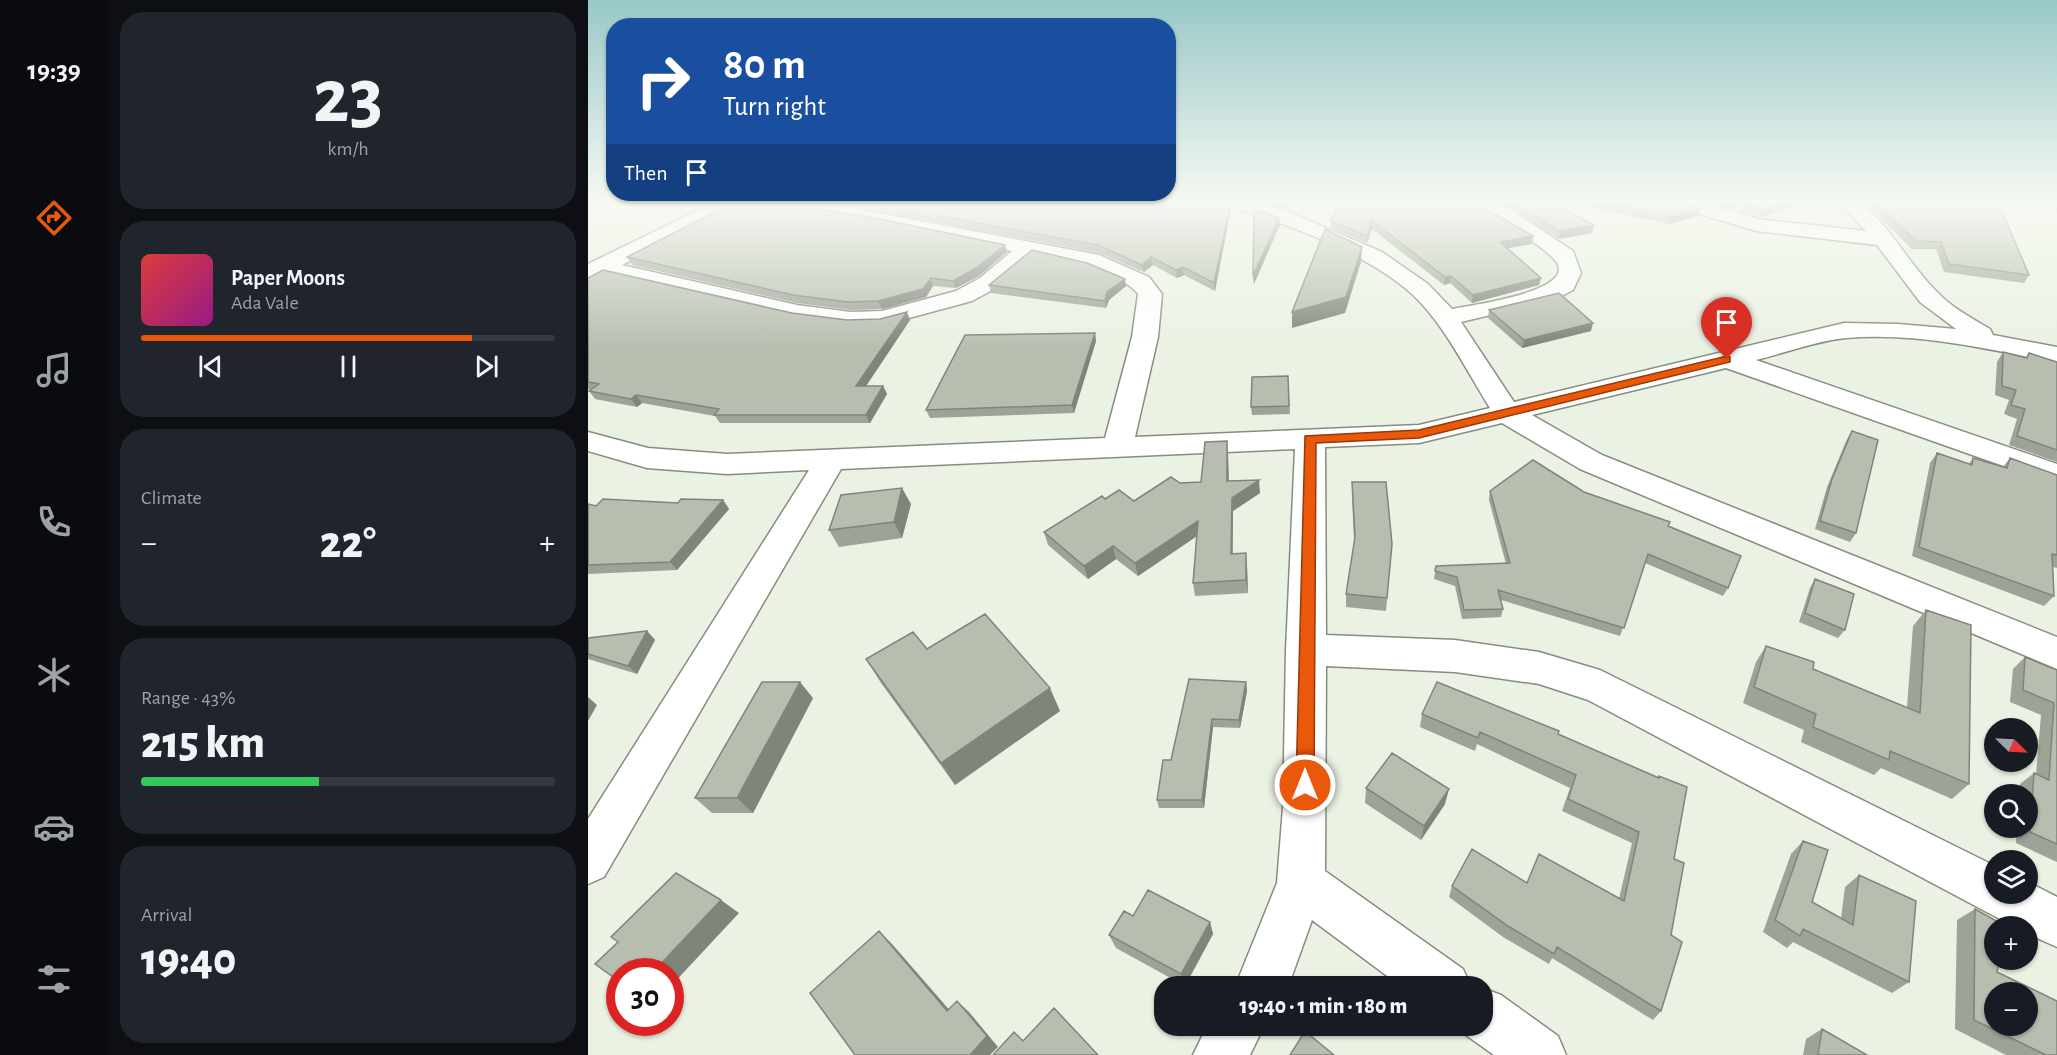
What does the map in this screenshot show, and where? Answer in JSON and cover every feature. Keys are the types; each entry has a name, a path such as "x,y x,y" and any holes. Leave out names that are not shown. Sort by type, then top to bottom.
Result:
{"street":[{"path":"594,270 631,251"},
{"path":"594,270 797,312 851,319 883,318 964,296 988,283 1025,251"},
{"path":"1046,251 1091,260 1120,270 1141,282 1150,294 1145,337 1118,447"},
{"path":"1361,251 1374,257 1420,289 1446,318 1509,414 1602,467 2057,653"},
{"path":"1446,318 1546,295 1565,285 1570,273 1564,256 1557,251"},
{"path":"1893,251 1924,292 1950,315 1996,343"},
{"path":"588,441 647,458 715,463 1419,434 1844,331 1880,329 1935,332 2057,355"},
{"path":"1727,359 2057,475"},
{"path":"1267,976 1301,883 1305,807 1305,650 1310,439"},
{"path":"588,861 832,458"},
{"path":"1305,650 1455,656 1539,668 1600,687 1984,885"},
{"path":"1301,883 1430,976"},
{"path":"2020,904 2057,923"},
{"path":"1493,1022 1539,1055"},
{"path":"1220,1055 1231,1036"}],"building":[{"path":"638,251 997,251 976,268 953,281 931,278 923,289 878,301 848,302 793,295 627,257"},
{"path":"1030,251 1087,263 1125,279 1107,292 1105,301 989,285"},
{"path":"1112,251 1221,251 1214,283 1183,267 1176,270 1151,257 1142,265"},
{"path":"1253,251 1264,251 1253,276"},
{"path":"1316,251 1361,251 1346,297 1292,312"},
{"path":"1411,251 1511,251 1541,278 1473,295 1451,276 1445,277"},
{"path":"1944,251 2019,251 2029,275 1949,264"},
{"path":"603,270 792,313 847,320 880,319 907,312 856,386 883,386 866,415 714,415 719,409 636,395 631,399 589,391 599,384 588,382 588,278"},
{"path":"1559,293 1593,323 1524,340 1489,310"},
{"path":"1095,333 1072,405 926,410 965,335"},
{"path":"2003,352 2027,358 2029,353 2057,362 2057,450 2017,436 2025,409 2011,405 2016,390 2002,386"},
{"path":"1288,376 1289,406 1251,407 1252,377"},
{"path":"1852,431 1878,440 1856,533 1820,521 1832,479"},
{"path":"1227,441 1227,481 1259,480 1232,498 1231,554 1246,553 1246,580 1193,583 1198,521 1135,563 1113,546 1084,566 1044,532 1102,496 1105,499 1119,490 1134,501 1171,477 1180,483 1201,482 1205,442"},
{"path":"1937,453 1972,465 1973,458 2007,468 2010,458 2057,475 2057,555 2052,554 2054,596 1919,547"},
{"path":"1533,460 1584,492 1670,522 1668,526 1741,556 1728,588 1648,554 1624,628 1498,590 1503,609 1464,610 1457,577 1435,571 1436,566 1510,563 1490,491"},
{"path":"1352,482 1386,482 1392,544 1387,598 1346,594 1355,537"},
{"path":"902,488 894,522 829,530 841,495"},
{"path":"603,499 678,503 681,499 723,500 670,562 588,565 588,504 596,506"},
{"path":"1815,579 1854,594 1845,630 1805,613"},
{"path":"1926,610 1971,625 1969,784 1890,751 1889,760 1813,727 1816,714 1754,687 1766,646 1814,662 1813,669 1920,713"},
{"path":"985,614 1050,688 941,763 866,659 913,632 927,649"},
{"path":"647,631 628,666 588,654 588,638"},
{"path":"2025,657 2057,670 2057,844 2038,836 2038,784 2033,784 2034,773 2049,780 2054,703 2023,690"},
{"path":"1189,679 1246,682 1239,720 1212,719 1202,800 1157,800 1163,760 1171,760"},
{"path":"762,682 800,682 737,798 695,798"},
{"path":"1437,682 1559,731 1558,734 1659,778 1659,776 1687,787 1674,859 1684,863 1671,935 1682,942 1661,1011 1557,947 1554,954 1508,926 1452,886 1472,849 1527,883 1539,854 1624,901 1639,832 1568,799 1576,775 1480,732 1478,738 1422,714"},
{"path":"1392,753 1449,789 1424,826 1366,788"},
{"path":"1803,841 1828,850 1812,902 1853,925 1859,875 1916,901 1909,982 1803,929 1800,936 1775,920"},
{"path":"676,873 721,900 666,958 606,958 606,972 595,964 618,942 611,937"},
{"path":"1148,890 1210,922 1181,974 1109,935 1124,911 1133,916"},
{"path":"1975,909 1987,916 1984,916 1984,970 1998,970 1997,972 2018,982 1984,982 1984,1025 1974,1020"},
{"path":"879,931 947,1011 957,1001 987,1036 970,1055 855,1055 810,993"},
{"path":"2038,992 2057,1001 2057,1055 2046,1055 2007,1036 2038,1036"},
{"path":"1054,1008 1098,1055 993,1055 1014,1032 1023,1041"},
{"path":"1822,1029 1867,1055 1818,1055"},
{"path":"1302,1036 1311,1036 1334,1055 1290,1055"}],"route":[{"path":"1305,785 1305,650 1310,439 1419,434 1509,414 1727,359"}]}
